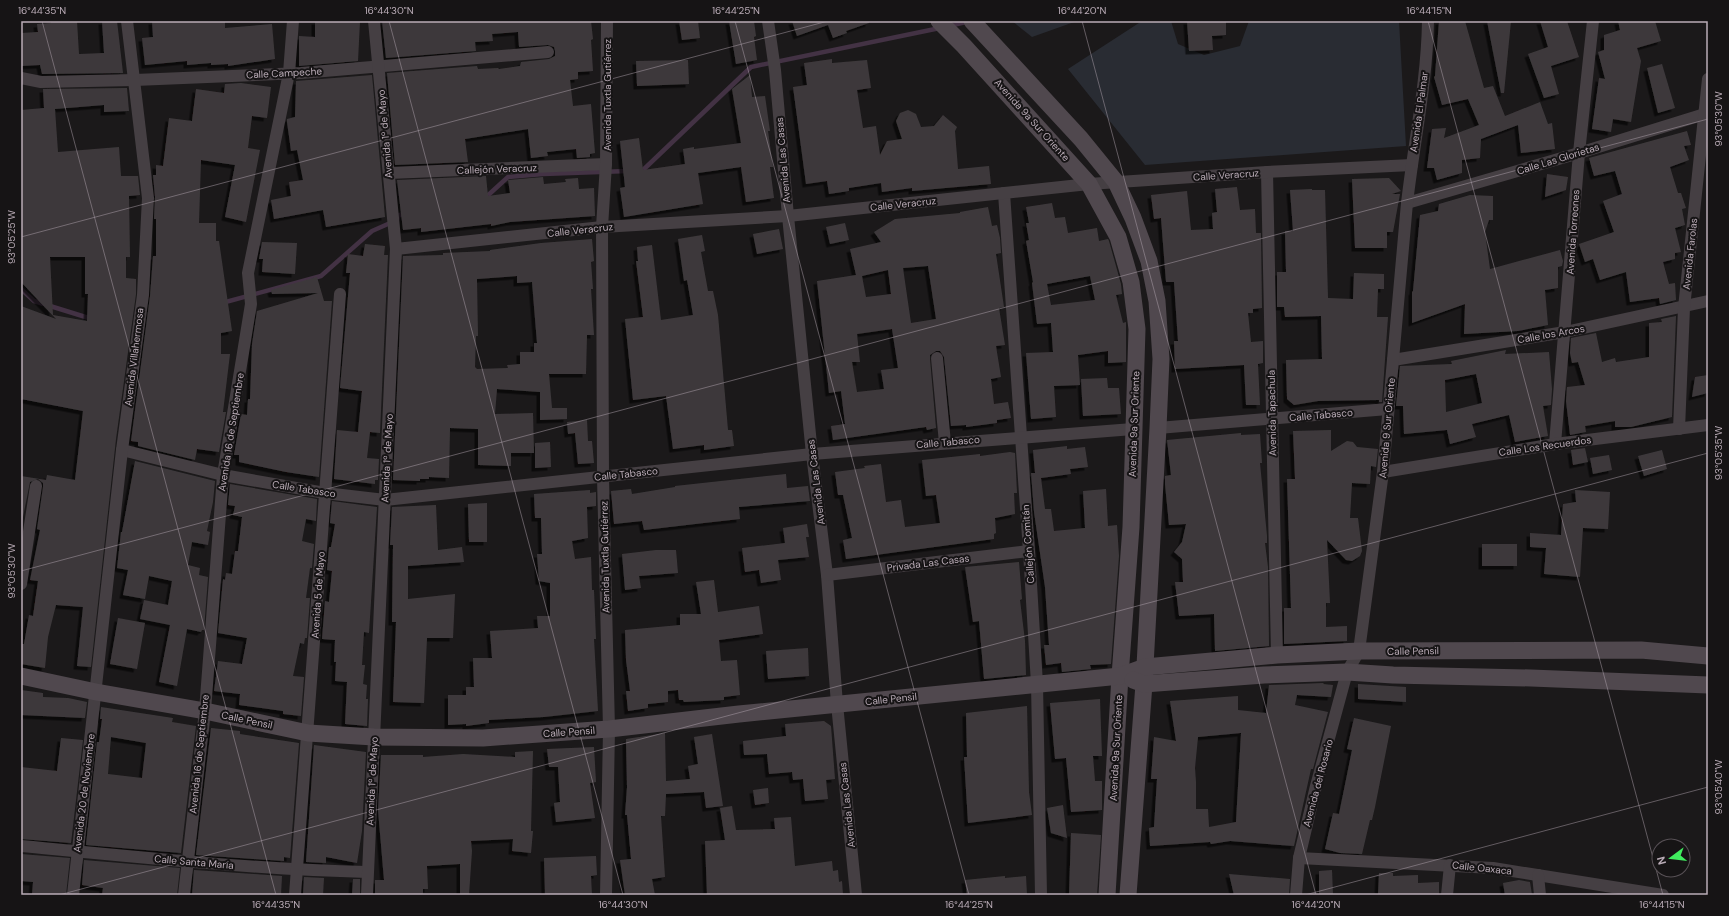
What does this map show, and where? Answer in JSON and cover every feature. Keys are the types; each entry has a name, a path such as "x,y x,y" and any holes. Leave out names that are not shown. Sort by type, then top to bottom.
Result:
{"main road":[{"name":"Avenida 9a Sur Oriente","path":"939,21 964,46 1089,184 1118,237 1131,282 1137,330 1131,527 1120,676 1107,895"},
{"path":"972,21 1081,139 1116,182 1133,218 1149,261 1157,301 1160,360 1158,428 1144,684 1128,895"},
{"name":"Calle Pensil","path":"21,676 96,692 205,711 308,733 374,737 483,738 609,729 837,704 1120,676 1145,667 1277,655 1359,651 1641,650 1708,656"},
{"name":"Calle Pensil","path":"1120,676 1144,684 1264,675 1347,672 1393,675 1531,678 1708,686"}],"street":[{"name":"Avenida Villahermosa","path":"96,692 122,450 142,295 148,198 135,80 126,21"},
{"path":"287,21 291,43"},
{"name":"Avenida 16 de Septiembre","path":"184,895 205,711 223,475 251,304 248,273 289,73 293,21"},
{"name":"Avenida 1º de Mayo","path":"367,895 396,250 374,21"},
{"name":"Avenida Tuxtla Gutiérrez","path":"606,895 609,729 603,477 602,227 606,166 607,21"},
{"name":"Avenida Las Casas","path":"768,21 775,70 812,454 827,575 837,704 856,895"},
{"name":"Avenida El Palmar","path":"1407,203 1426,74 1428,21"},
{"name":"Avenida Torreones","path":"1555,444 1579,154 1593,21"},
{"name":"Calle Campeche","path":"21,78 41,82 135,80 350,70 378,66 548,52"},
{"name":"Avenida Farolas","path":"1679,429 1684,308 1706,114 1708,79"},
{"name":"Calle Las Glorietas","path":"1407,203 1579,154 1706,114"},
{"name":"Calle Veracruz","path":"396,250 602,227 788,216 1089,184 1267,172 1412,165"},
{"name":"Callejón Veracruz","path":"389,174 606,166"},
{"name":"Avenida Tapachula","path":"1267,172 1277,655"},
{"name":"Callejón Comitán","path":"1004,193 1037,684 1041,895"},
{"name":"Avenida 9 Sur Oriente","path":"1359,651 1383,472 1407,203"},
{"name":"Avenida 5 de Mayo","path":"295,895 340,294"},
{"name":"Calle los Arcos","path":"1393,360 1565,332 1684,308 1708,301"},
{"path":"937,358 945,443"},
{"name":"Calle Tabasco","path":"1158,428 1388,409"},
{"name":"Calle Los Recuerdos","path":"1383,472 1555,444 1708,425"},
{"name":"Calle Tabasco","path":"122,450 223,475 325,493 385,500 812,454 1133,428"},
{"path":"21,584 36,486"},
{"name":"Privada Las Casas","path":"827,575 1029,551"},
{"name":"Avenida del Rosario","path":"1296,895 1299,858 1347,672 1359,651"},
{"name":"Avenida 20 de Noviembre","path":"73,895 76,851 96,692"},
{"name":"Calle Santa María","path":"21,846 187,862 297,870 367,872"},
{"name":"Calle Oaxaca","path":"1299,858 1493,868 1661,895"},
{"path":"1447,895 1450,865"},
{"path":"1538,875 1540,895"}],"shaded area":[{"path":"1012,21 1077,21 1032,37"},
{"path":"1142,21 1171,21 1178,44 1204,55 1240,46 1249,21 1399,21 1406,146 1145,165 1068,69"}],"building":[{"path":"50,21 77,21 79,54 104,53 102,21 117,21 123,73 42,74 40,65 21,66 21,33 38,32 37,24 51,23"},
{"path":"152,21 225,21 225,28 272,24 275,59 228,66 228,64 211,65 211,63 187,65 187,61 145,65 142,38 153,37"},
{"path":"315,21 360,21 358,61 299,66 299,36 315,37"},
{"path":"382,21 591,21 593,39 591,40 593,71 578,72 578,79 570,80 573,106 591,104 595,153 590,154 590,157 577,158 576,149 547,152 548,156 531,158 528,129 465,139 468,162 395,165 387,73 477,66 478,69 499,69 520,66 521,62 549,59 555,56 555,51 554,47 548,45 519,47 518,32 492,34 493,41 475,42 476,51 386,58"},
{"path":"679,21 698,21 700,38 682,40"},
{"path":"729,21 754,21 756,36 754,37 757,60 736,64"},
{"path":"792,21 869,21 869,23 846,31 847,33 833,38 828,25 797,36"},
{"path":"1187,21 1226,21 1226,35 1212,36 1213,50 1189,51"},
{"path":"1439,21 1465,21 1484,88 1493,86 1505,116 1540,102 1548,124 1552,123 1555,149 1521,153 1518,125 1481,139 1480,158 1462,160 1462,173 1437,180 1434,168 1427,168 1432,129 1446,128 1444,138 1479,125 1468,99 1442,105 1434,77"},
{"path":"1487,21 1511,21 1504,93 1501,93"},
{"path":"1540,21 1567,21 1579,57 1551,66 1559,94 1544,98 1528,54 1548,47"},
{"path":"1618,21 1655,21 1661,41 1637,48 1641,61 1631,122 1613,119 1611,132 1592,129 1599,78 1605,79 1598,52 1604,50 1604,35 1620,30"},
{"path":"832,59 832,63 867,60 871,88 857,90 863,128 876,126 880,155 887,141 902,139 896,121 900,113 908,110 916,114 921,127 934,126 943,115 957,127 955,131 958,169 989,166 991,184 912,191 912,188 882,192 881,183 849,188 849,191 829,194 827,181 806,184 793,87 807,85 804,63"},
{"path":"688,60 689,84 637,86 636,61"},
{"path":"1662,64 1675,108 1658,113 1647,68"},
{"path":"372,75 385,217 326,227 323,210 274,219 271,200 291,196 289,182 303,180 297,150 291,151 287,122 287,119 295,117 296,81"},
{"path":"750,75 752,97 765,96 770,131 768,131 773,167 770,167 774,198 746,202 741,167 698,173 703,204 624,217 620,188 625,187 620,141 639,138 643,170 685,164 683,149 741,143 732,89"},
{"path":"241,83 271,87 267,118 252,116 248,148 260,150 246,222 225,217 235,165 201,160 199,223 216,223 216,241 219,241 232,331 221,333 221,354 230,354 223,412 226,412 219,452 197,449 195,460 138,446 138,442 131,441 150,296 153,256 156,256 156,219 154,219 155,197 153,175 156,175 156,165 163,166 169,118 192,121 196,89 224,93 225,84"},
{"path":"127,88 129,111 104,112 104,105 55,109 58,152 119,147 121,176 138,176 140,195 129,196 130,257 126,257 126,278 136,279 136,294 116,439 91,667 77,666 83,607 56,605 48,637 45,668 21,664 21,644 24,644 29,615 33,616 38,581 30,580 40,530 37,529 43,483 38,479 30,482 21,527 21,476 46,480 47,475 75,480 83,411 21,399 21,306 56,319 21,282 21,110 44,108 43,89","holes":["50,257 85,257 85,294 88,294 87,321 53,315"]},
{"path":"1687,131 1691,145 1684,146 1689,160 1670,167 1678,193 1681,193 1686,208 1682,209 1685,225 1675,228 1681,252 1675,253 1675,259 1663,262 1669,284 1675,283 1676,300 1660,304 1659,298 1630,302 1626,272 1600,280 1593,259 1585,262 1579,244 1614,232 1603,201 1622,194 1615,171 1594,176 1589,158"},
{"path":"1547,174 1568,177 1566,190 1545,197"},
{"path":"486,176 488,196 510,193 508,180 543,177 544,184 566,182 565,179 578,178 579,189 594,188 595,216 510,222 491,226 491,224 421,232 421,228 403,230 397,180"},
{"path":"1389,178 1401,191 1392,194 1400,194 1393,232 1387,232 1387,248 1355,248 1352,179"},
{"path":"1237,187 1240,210 1255,209 1256,233 1261,233 1262,308 1253,309 1253,313 1248,313 1251,342 1263,341 1263,363 1258,364 1260,405 1246,405 1244,365 1175,369 1174,341 1178,341 1174,282 1166,282 1161,218 1154,219 1151,195 1187,191 1191,230 1213,229 1212,213 1217,212 1215,189"},
{"path":"1290,190 1325,190 1328,298 1353,299 1354,273 1384,274 1384,289 1378,289 1377,317 1388,317 1382,402 1379,402 1379,400 1318,401 1294,405 1287,399 1286,360 1322,359 1321,316 1285,317 1284,307 1277,307 1277,272 1286,272 1285,231 1293,231"},
{"path":"1470,195 1493,196 1493,220 1489,220 1485,232 1490,269 1560,250 1563,261 1562,266 1558,267 1558,288 1545,290 1548,325 1518,331 1464,334 1465,304 1412,323 1412,292 1420,215 1438,211 1439,204"},
{"path":"1052,203 1055,218 1065,217 1068,233 1097,228 1099,241 1108,239 1109,241 1121,284 1122,294 1116,295 1123,323 1126,322 1126,362 1108,363 1108,351 1078,355 1080,385 1054,386 1056,417 1031,419 1026,353 1053,352 1051,323 1037,324 1033,282 1026,241 1029,240 1026,223 1029,223 1026,207","holes":["1090,276 1095,300 1051,305 1047,284"]},
{"path":"988,207 992,226 997,225 1001,253 996,254 1004,307 999,308 1005,345 996,346 1001,377 991,379 994,404 1008,402 1011,418 997,420 997,423 966,427 966,425 951,426 944,357 940,351 936,351 930,355 930,359 936,428 927,430 926,427 833,440 831,426 845,424 841,391 829,393 817,281 856,275 850,249 881,242 874,232 895,219 960,212","holes":["928,266 936,319 911,323 903,268","888,270 891,294 866,297 862,276","892,329 898,368 881,370 884,389 857,392 852,362 860,362 857,334"]},
{"path":"845,223 849,240 830,244 826,227"},
{"path":"779,229 783,249 757,254 753,234"},
{"path":"702,235 705,251 701,252 708,291 713,291 718,315 728,430 732,430 734,446 704,450 704,445 673,449 666,396 633,400 625,319 643,317 636,261 638,261 637,247 652,245 661,320 693,315 687,280 684,281 678,239"},
{"path":"592,239 594,261 591,262 593,289 591,289 594,335 587,335 586,374 549,374 552,408 567,408 567,419 540,420 540,392 497,389 495,414 533,413 534,453 511,453 511,466 478,465 478,429 450,428 449,478 429,477 429,479 420,479 420,481 393,480 403,256 443,255 443,253 490,251 541,243","holes":["517,276 517,283 532,282 537,343 534,343 534,352 520,352 520,364 507,365 508,368 477,369 475,367 476,336 478,336 477,279"]},
{"path":"262,242 297,243 295,274 262,272 263,259 259,259"},
{"path":"365,244 385,246 384,255 388,255 380,433 370,432 367,458 379,459 378,480 375,480 375,484 334,479 337,430 358,432 362,391 340,388 350,273 346,273 348,254 363,256"},
{"path":"317,277 324,301 332,301 319,477 239,462 239,455 234,455 241,414 247,415 248,399 250,399 252,344 257,311 318,293 272,294 271,290"},
{"path":"1676,316 1672,417 1631,427 1615,427 1615,421 1585,426 1586,432 1570,435 1566,401 1567,387 1585,385 1578,362 1572,363 1570,353 1571,338 1596,333 1602,362 1615,358 1616,362 1649,357 1649,323 1662,322 1661,319"},
{"path":"1506,350 1505,354 1549,352 1552,389 1551,405 1543,406 1548,436 1515,442 1509,415 1472,424 1476,437 1450,444 1447,430 1404,434 1403,406 1396,406 1400,366 1452,364 1451,361","holes":["1476,374 1482,403 1446,412 1445,380"]},
{"path":"1708,375 1708,393 1692,397 1695,377"},
{"path":"1107,378 1108,388 1119,388 1121,414 1083,416 1081,379"},
{"path":"587,420 588,441 592,441 594,463 578,464 575,433 568,434 567,422"},
{"path":"1331,430 1331,451 1347,441 1353,442 1357,447 1378,449 1376,467 1371,466 1370,484 1352,483 1350,518 1358,518 1362,551 1360,556 1352,561 1346,560 1327,540 1330,603 1326,603 1326,627 1347,626 1347,641 1284,644 1284,608 1291,608 1287,479 1295,479 1293,431"},
{"path":"1241,433 1241,435 1260,434 1262,463 1260,463 1267,536 1267,543 1265,543 1268,567 1269,646 1215,651 1214,614 1179,616 1175,582 1183,582 1182,559 1174,552 1182,542 1186,524 1169,525 1165,476 1171,475 1167,440"},
{"path":"550,442 551,467 535,468 535,443"},
{"path":"1067,446 1067,449 1085,447 1088,467 1070,469 1071,474 1041,478 1045,509 1051,509 1054,531 1085,528 1083,491 1106,489 1108,526 1117,525 1119,556 1111,664 1090,665 1091,669 1062,672 1061,663 1046,665 1044,645 1049,645 1045,587 1034,512 1031,473 1035,473 1033,450"},
{"path":"1585,448 1588,462 1573,465 1571,450"},
{"path":"1662,450 1667,469 1644,476 1638,456"},
{"path":"1010,452 1015,453 1017,493 1014,493 1015,514 995,518 996,533 994,534 994,539 846,559 843,540 852,538 843,495 838,495 835,472 881,464 886,502 901,500 905,527 940,523 936,495 926,496 922,460 980,454 980,456"},
{"path":"1609,455 1612,470 1593,474 1590,458"},
{"path":"135,461 215,481 213,502 207,531 210,532 208,545 192,542 188,565 200,568 199,575 208,577 204,630 201,632 187,629 177,686 159,682 170,625 140,619 144,600 168,605 172,581 149,576 145,599 123,595 128,570 117,568 121,532"},
{"path":"786,474 787,488 808,486 810,501 739,507 740,519 644,530 642,521 614,524 611,491 631,489 632,494 675,486"},
{"path":"230,484 317,499 316,521 306,519 302,541 314,544 312,568 310,568 306,598 310,598 307,638 305,638 304,644 300,643 293,676 304,677 301,716 283,714 283,711 239,705 240,694 214,691 218,661 242,664 247,638 218,633 223,579 225,580 226,573 232,574 235,551 238,551 242,517 233,515 235,506 228,505"},
{"path":"590,490 590,493 596,492 596,506 587,507 588,538 572,541 575,559 591,557 592,590 594,590 596,639 594,639 598,711 544,717 489,720 489,723 466,726 466,724 448,725 448,695 466,695 466,687 474,687 473,658 492,658 490,631 538,628 537,616 550,616 550,583 539,581 537,554 542,554 541,518 535,518 534,494"},
{"path":"1575,490 1610,492 1608,529 1583,528 1580,577 1544,574 1546,548 1530,547 1530,533 1561,535 1563,504 1576,502"},
{"path":"332,501 377,507 369,633 364,632 362,665 365,665 363,684 367,685 367,726 345,724 347,682 335,681 335,640 322,639 325,601 329,602 332,571 327,570 329,547 331,547 335,524 330,523"},
{"path":"487,503 487,542 469,542 468,504"},
{"path":"436,505 438,550 462,547 464,562 408,566 408,599 455,594 453,638 427,638 424,703 393,702 396,622 392,622 393,545 390,545 392,507"},
{"path":"807,524 809,537 806,537 809,557 778,560 781,580 761,583 759,570 745,572 742,548 785,543 783,528"},
{"path":"1482,544 1517,544 1517,566 1482,566"},
{"path":"656,550 676,550 678,573 639,576 641,588 625,590 622,554"},
{"path":"1019,562 1022,599 1020,600 1025,641 1026,675 984,679 979,621 973,622 965,567"},
{"path":"714,580 718,612 759,606 763,634 719,640 721,661 737,660 740,695 724,697 724,700 684,702 683,700 679,700 678,690 668,691 668,702 648,704 648,708 628,711 626,691 630,691 626,660 625,630 680,625 680,614 701,614 696,582"},
{"path":"118,618 145,623 137,669 110,664"},
{"path":"808,648 809,676 768,679 766,651"},
{"path":"1324,683 1323,684 1333,685 1331,697 1297,695 1295,705 1328,712 1313,769 1311,769 1294,846 1230,841 1211,844 1210,842 1150,846 1149,828 1154,827 1157,779 1151,779 1154,737 1176,741 1170,701 1238,696 1238,710 1266,713 1269,685","holes":["1241,733 1236,822 1209,827 1208,809 1196,809 1195,768 1198,737"]},
{"path":"1358,684 1406,687 1406,702 1358,699"},
{"path":"21,690 43,693 43,697 68,698 87,702 85,718 21,715"},
{"path":"1100,699 1102,756 1093,756 1095,781 1102,781 1102,810 1071,812 1066,758 1055,759 1050,703"},
{"path":"1027,706 1029,792 1032,815 968,823 964,757 967,757 966,713"},
{"path":"101,707 173,718 172,722 196,726 181,853 86,845 97,742 99,742 102,719 100,719","holes":["111,737 146,743 142,778 108,774"]},
{"path":"1354,718 1391,726 1375,807 1372,820 1370,820 1362,854 1340,853 1325,849 1333,813 1339,814 1352,750 1347,749"},
{"path":"824,721 831,726 835,779 826,780 828,799 805,801 803,779 793,780 792,772 769,774 767,754 744,755 743,741 786,736 785,724"},
{"path":"211,728 240,731 240,734 299,743 290,858 284,857 284,861 196,855"},
{"path":"665,733 666,781 690,779 688,766 698,764 694,737 712,734 723,806 706,808 704,792 666,794 665,816 661,816 665,877 652,879 655,895 625,895 620,860 631,859 627,815 625,815 627,787 626,739"},
{"path":"61,738 83,740 71,843 21,839 21,767 57,771"},
{"path":"314,745 366,752 362,831 357,863 326,857 326,863 306,862"},
{"path":"594,747 596,782 590,783 595,818 556,822 554,803 560,802 558,767 549,767 547,749"},
{"path":"533,751 531,831 533,831 531,853 512,851 513,839 471,841 472,851 469,895 460,895 460,864 427,866 428,889 423,889 423,895 375,895 375,880 384,880 378,810 381,755 423,755 423,757 463,754 515,757 515,752"},
{"path":"768,788 769,803 755,805 753,790"},
{"path":"1063,805 1067,838 1051,833 1047,808"},
{"path":"732,806 736,830 775,829 774,818 791,817 795,866 832,861 833,871 838,870 839,882 842,881 843,895 707,895 705,841 725,840 720,808"},
{"path":"1071,833 1101,835 1097,895 1069,895"},
{"path":"21,854 70,858 66,895 32,895 33,882 21,881"},
{"path":"596,856 597,875 591,876 592,895 545,895 544,858"},
{"path":"84,860 180,868 177,895 102,895 103,888 82,885"},
{"path":"194,870 282,876 281,895 192,895"},
{"path":"1332,870 1333,895 1319,895 1319,871"},
{"path":"1379,873 1393,873 1393,876 1418,875 1418,883 1439,882 1439,895 1378,895"},
{"path":"1229,874 1290,879 1289,895 1234,895"},
{"path":"1005,876 1005,878 1026,876 1027,895 967,895 965,880"},
{"path":"304,877 324,878 323,895 303,895"},
{"path":"353,879 360,879 360,895 352,895"},
{"path":"1519,880 1530,882 1532,895 1505,895 1503,883"}],"waterway":[{"path":"949,26 970,21"},
{"path":"639,171 642,171 751,67 940,28"},
{"path":"485,198 508,177 543,174 628,171"},
{"path":"222,303 321,276 372,231 397,220 399,215 407,214"},
{"path":"21,289 34,301 92,319"}]}
